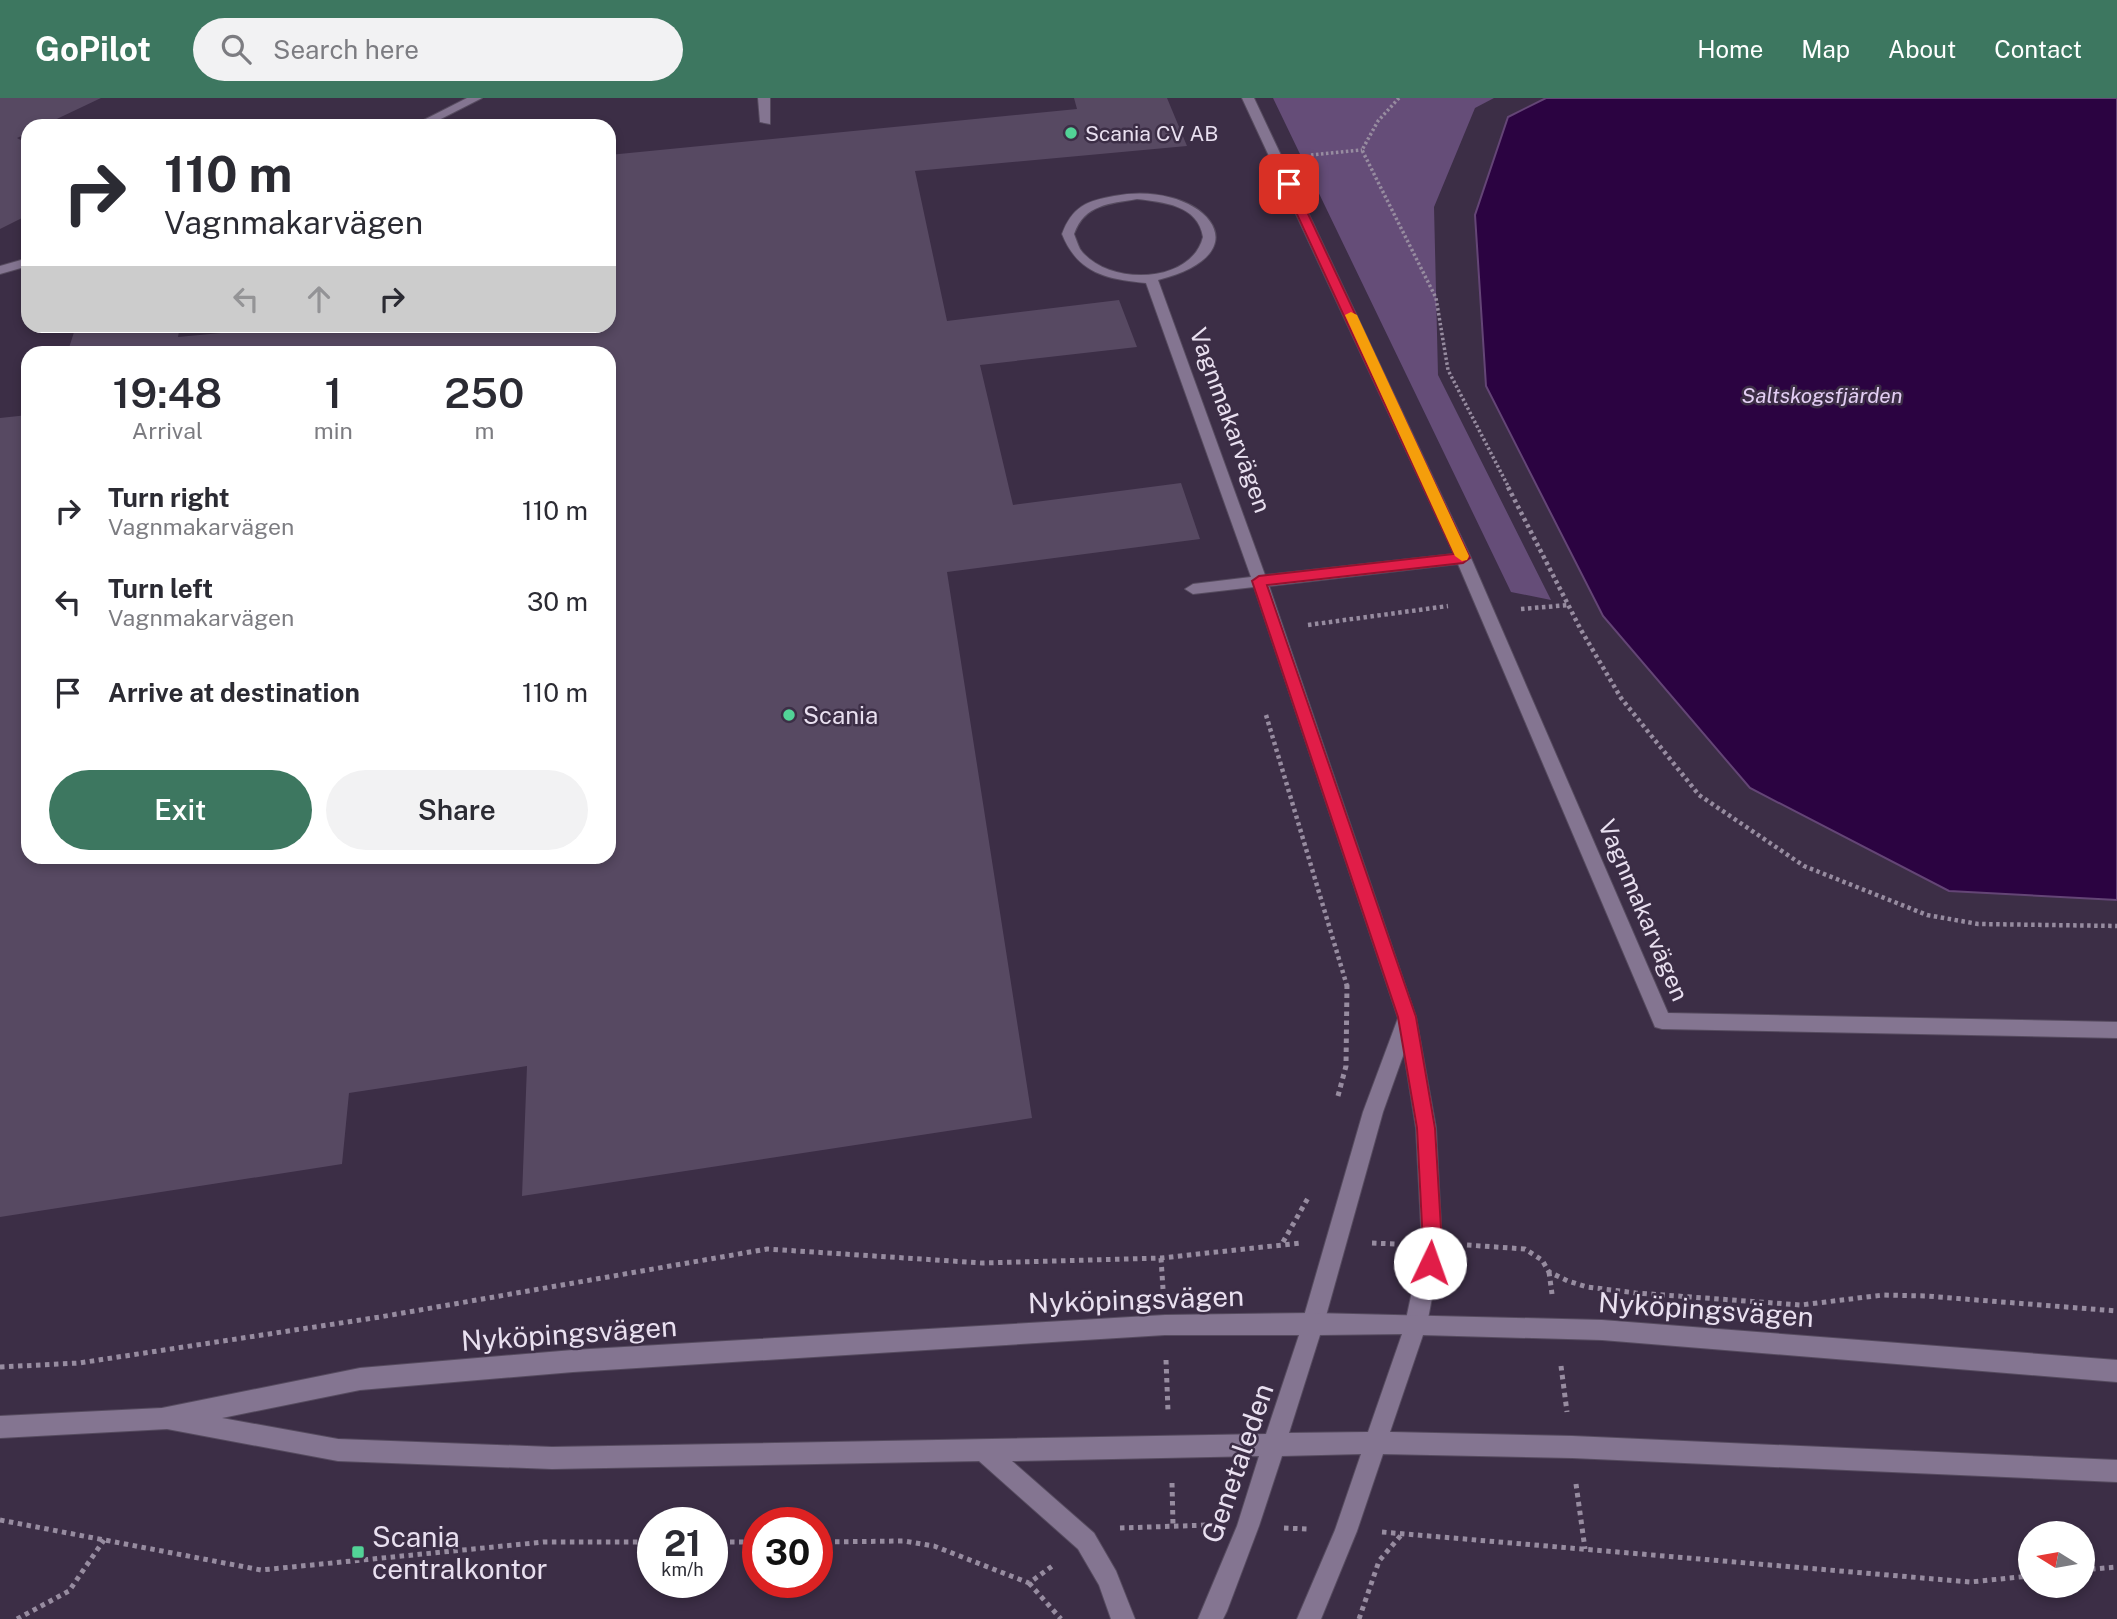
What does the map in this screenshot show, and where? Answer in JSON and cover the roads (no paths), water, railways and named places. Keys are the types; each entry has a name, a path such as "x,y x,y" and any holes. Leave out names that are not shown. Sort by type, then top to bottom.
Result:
{"street":[{"path":"432,119 476,98"},
{"path":"764,98 766,122"},
{"name":"Vagnmakarvägen","path":"1248,98 1483,601 1662,1021 2117,1030"},
{"path":"1114,197 1160,197 1181,204 1197,214 1208,226 1210,240 1205,253 1193,265 1151,278 1115,275 1085,263 1069,245 1067,238 1069,225 1079,212 1114,197"},
{"path":"0,270 21,264"},
{"name":"Vagnmakarvägen","path":"1151,278 1259,581 1407,1017 1426,1128 1432,1245 1416,1324"},
{"path":"1193,589 1463,558"},
{"path":"1312,1323 1373,1112 1407,1017"},
{"name":"Genetaleden","path":"1210,1619 1219,1603 1277,1443 1312,1323"},
{"path":"1309,1619 1346,1531 1416,1324"},
{"name":"Nyköpingsvägen","path":"0,1427 162,1419 360,1379 573,1361 1165,1325 1416,1324 1602,1330 2117,1371"},
{"name":"Nyköpingsvägen","path":"162,1419 338,1450 552,1458 1377,1443 1572,1447 2117,1471"},
{"path":"982,1449 1086,1541 1108,1579 1123,1619"}],"water":[{"name":"Saltskogsfjärden","path":"1546,98 2117,98 2117,900 1949,891 1750,788 1603,616 1486,386 1475,215 1508,117"}],"place":[{"name":"Scania CV AB","path":"1071,133"},
{"name":"Scania","path":"789,715"},
{"name":"Scania centralkontor","path":"358,1552"}]}
